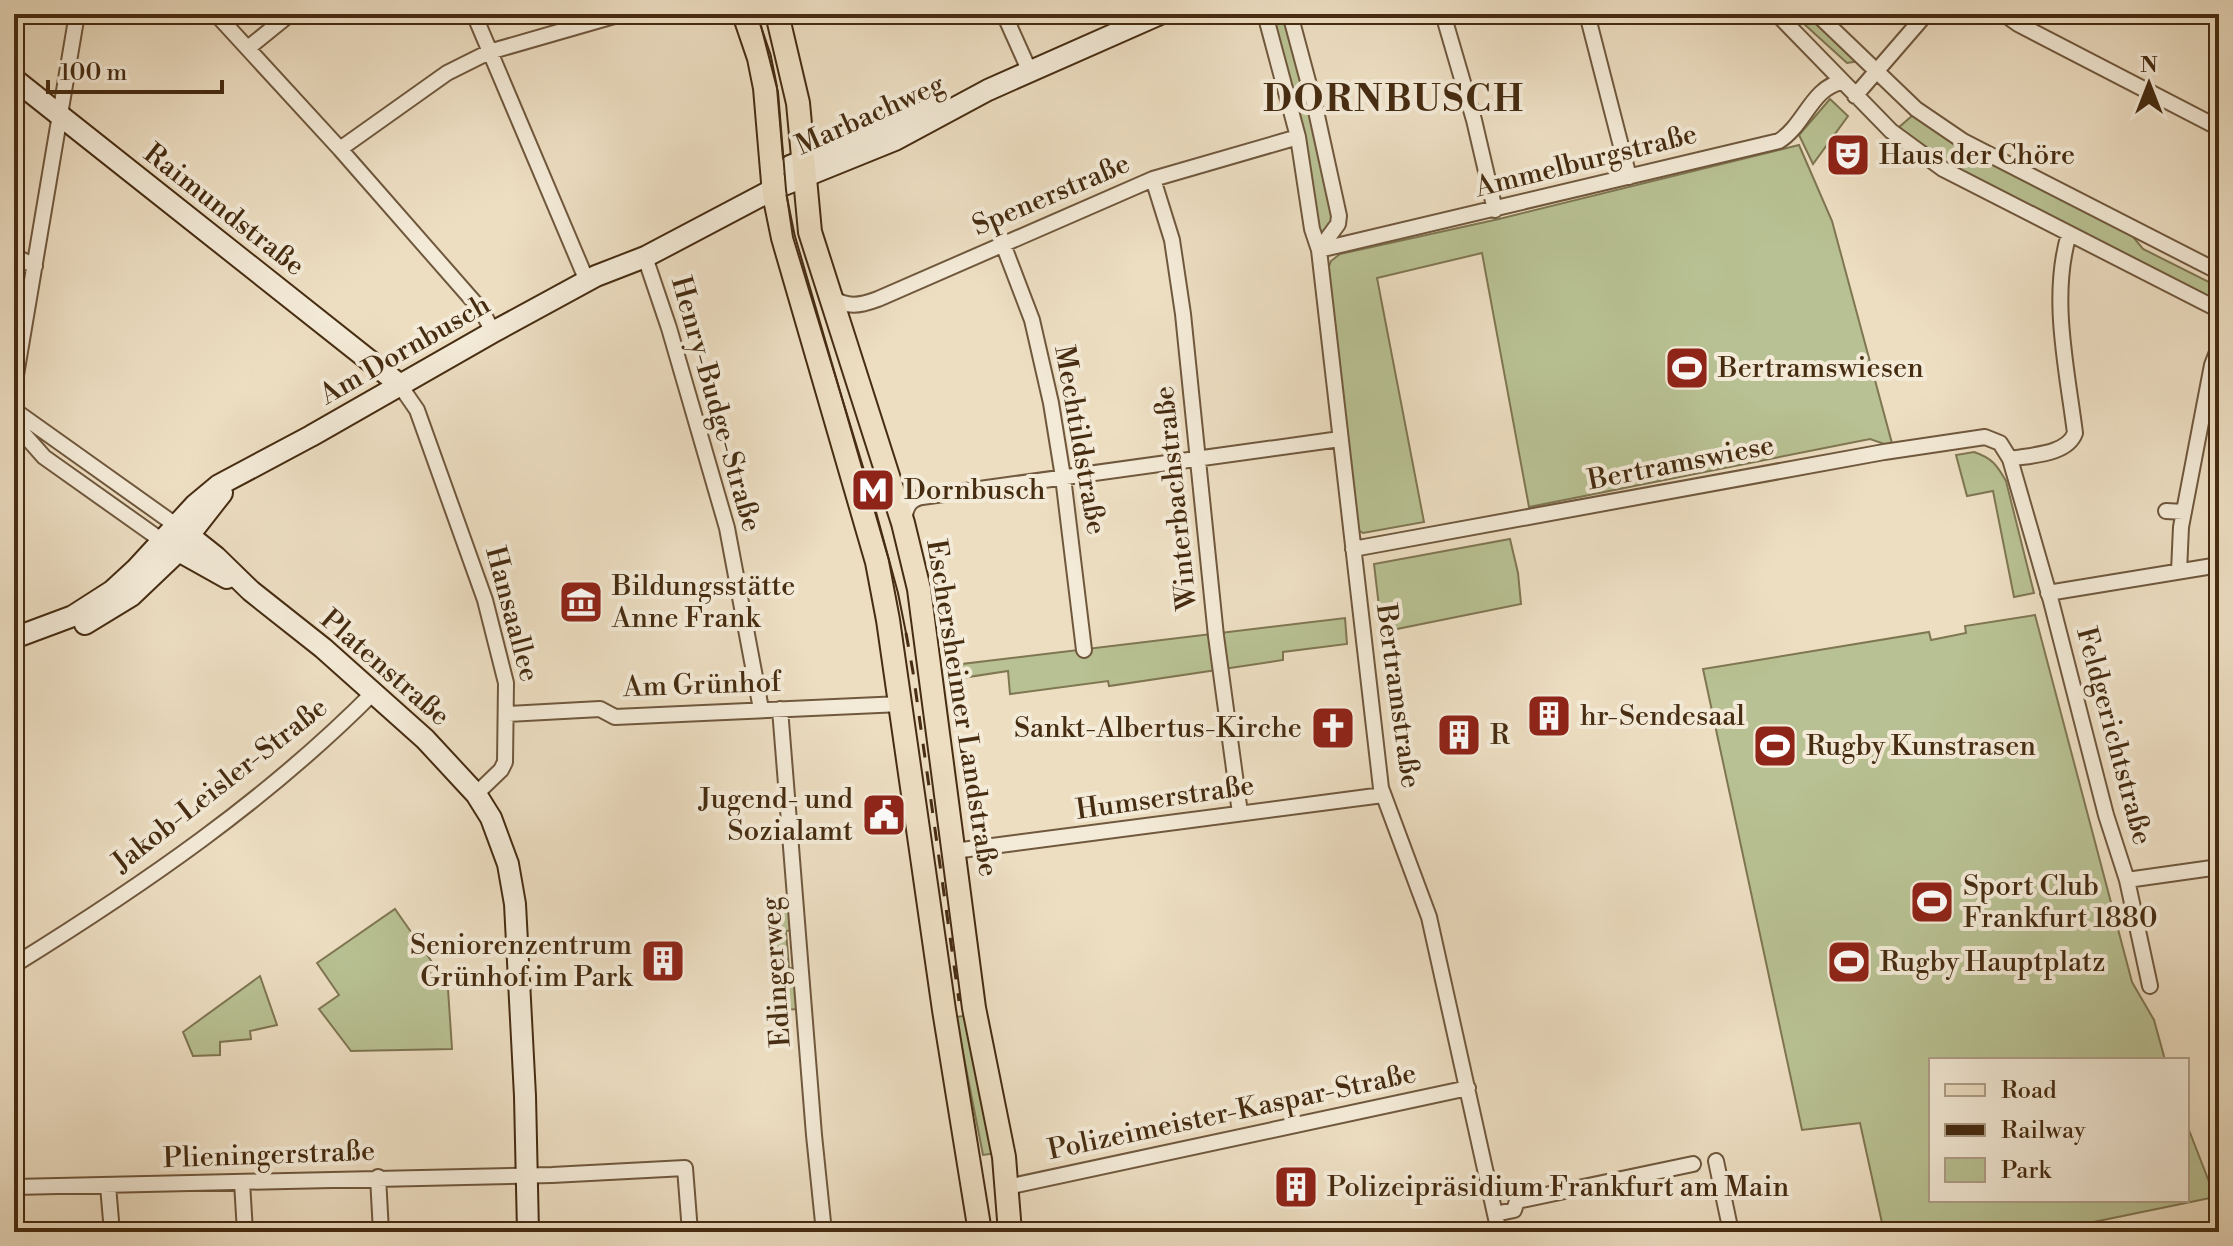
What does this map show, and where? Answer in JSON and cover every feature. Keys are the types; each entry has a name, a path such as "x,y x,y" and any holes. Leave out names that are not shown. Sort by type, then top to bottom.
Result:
{"main road":[{"name":"Eschersheimer Landstraße","path":"744,14 759,58 765,88 773,182 783,238 877,562 901,704 943,1000 988,1191 1010,1232"},
{"name":"Eschersheimer Landstraße","path":"777,14 795,81 810,232 903,523 920,595 974,1008 988,1191 980,1232"},
{"name":"Marbachweg","path":"773,182 803,169 895,140 988,90 1160,14"},
{"name":"Raimundstraße","path":"14,79 399,384"},
{"name":"Am Dornbusch","path":"591,279 645,257 773,182"},
{"name":"Am Dornbusch","path":"176,538 212,490 591,279 635,249 773,182"},
{"name":"Platenstraße","path":"176,538 251,591 374,692 435,748 476,794"},
{"path":"14,638 86,609 176,538"},
{"path":"14,646 68,632 131,596 176,538"},
{"path":"476,794 498,835 508,864 515,904 527,1140 539,1232"},
{"path":"528,1232 530,1175"}],"street":[{"path":"14,387 77,14"},
{"path":"216,14 482,311 493,332"},
{"path":"248,48 290,14"},
{"path":"474,14 591,279"},
{"path":"340,149 447,73 489,52 621,14"},
{"path":"1004,14 1030,72"},
{"name":"Bertramstraße","path":"1265,14 1298,137 1312,229 1319,250 1383,795 1429,917 1499,1232"},
{"path":"1290,14 1316,111 1339,216 1338,224 1319,250"},
{"path":"1443,14 1474,120 1495,210"},
{"path":"1587,14 1629,177"},
{"path":"1777,14 1891,131 1943,169 2219,310"},
{"path":"1817,14 1916,109 1963,141 2219,272"},
{"path":"1855,96 1926,14"},
{"path":"2004,14 2219,128"},
{"name":"Ammelburgstraße","path":"1319,250 1779,141 1795,129 1822,92 1831,84 1842,82"},
{"name":"Spenerstraße","path":"830,297 845,305 865,304 1153,179 1298,137"},
{"name":"Winterbachstraße","path":"1153,179 1172,240 1216,636 1240,813"},
{"path":"2010,459 2062,448 2072,442 2075,433 2060,306 2069,234"},
{"name":"Mechtildstraße","path":"1003,244 1032,320 1051,403 1084,650"},
{"path":"14,256 35,266"},
{"name":"Henry-Budge-Straße","path":"645,257 669,328 727,528 761,709"},
{"path":"2179,571 2182,520 2212,365 2219,347"},
{"name":"Hansaallee","path":"399,384 417,410 485,600 506,683 503,766 476,794"},
{"name":"Platenstraße","path":"14,410 176,538"},
{"name":"Platenstraße","path":"14,423 44,457 176,538"},
{"name":"Bertramswiese","path":"1353,549 1884,452 1985,437 2000,443 2010,459"},
{"path":"903,523 907,507 913,499 922,497 1340,439"},
{"name":"Feldgerichtstraße","path":"2010,459 2106,815 2127,880 2150,986"},
{"path":"2166,511 2182,520"},
{"path":"2048,593 2219,565"},
{"name":"Jakob-Leisler-Straße","path":"14,965 180,857 290,771 374,692"},
{"name":"Am Grünhof","path":"507,714 600,709 615,717 901,704"},
{"name":"Edingerweg","path":"780,709 824,1232"},
{"name":"Humserstraße","path":"954,851 1383,795"},
{"path":"2127,880 2219,867"},
{"name":"Polizeimeister-Kaspar-Straße","path":"988,1191 1468,1088"},
{"path":"1716,1161 1731,1232"},
{"path":"1495,1214 1514,1210 1517,1201 1693,1164"},
{"name":"Plieningerstraße","path":"14,1187 530,1175 685,1168 690,1232"},
{"path":"378,1177 381,1232"},
{"path":"242,1182 245,1232"},
{"path":"108,1186 112,1232"}],"green space":[{"path":"1271,14 1284,14 1313,114 1336,220 1326,233 1319,233"},
{"path":"1793,14 1808,14 1860,61 1847,63"},
{"path":"1830,99 1848,116 1813,164 1799,135"},
{"path":"1913,115 1959,146 2130,233 2143,249 2219,287 2219,302 1946,163 1898,128"},
{"path":"1799,145 1832,221 1893,447 1870,439 1529,507 1482,253 1377,278 1424,522 1363,533 1358,530 1327,271 1331,261 1340,254 1499,219"},
{"path":"1974,452 1993,463 2006,481 2034,593 2014,597 1993,491 1967,496 1956,455"},
{"path":"1510,539 1521,604 1382,632 1374,564"},
{"name":"Sport Club Frankfurt 1880","path":"2035,615 2132,982 2154,1020 2164,1058 1929,1058 1929,1202 2189,1202 2189,1130 2215,1197 2045,1232 1884,1232 1860,1123 1802,1130 1703,669 1929,632 1931,640 1966,633 1965,626"},
{"path":"1345,618 1347,644 1283,652 1283,660 1109,686 1108,681 1010,694 1008,671 962,678 962,664"},
{"path":"791,896 793,930 786,931 789,968 796,968 799,1009 781,1010 772,898"},
{"path":"395,909 434,965 427,970 448,989 452,1049 351,1051 319,1009 339,995 317,963"},
{"path":"260,976 277,1025 250,1031 251,1039 220,1042 220,1055 193,1056 183,1032"},
{"path":"970,1015 998,1153 983,1155 956,1017"}],"tram line":[{"path":"758,14 778,92 793,237 870,490 906,633"}],"railway":[{"path":"906,633 959,1001"}],"place":[{"name":"Haus der Chöre","path":"1848,155"},
{"name":"Bertramswiesen","path":"1687,368"},
{"name":"Dornbusch","path":"873,490"},
{"name":"Bildungsstätte Anne Frank","path":"581,602"},
{"name":"hr-Sendesaal","path":"1549,716"},
{"name":"Sankt-Albertus-Kirche","path":"1333,728"},
{"name":"R","path":"1459,735"},
{"name":"Rugby Kunstrasen","path":"1775,746"},
{"name":"Jugend- und Sozialamt","path":"884,815"},
{"name":"Sport Club Frankfurt 1880","path":"1932,902"},
{"name":"Seniorenzentrum Grünhof im Park","path":"663,961"},
{"name":"Rugby Hauptplatz","path":"1849,962"},
{"name":"Polizeipräsidium Frankfurt am Main","path":"1296,1187"}],"district":[{"name":"DORNBUSCH","path":"1394,100"}]}
